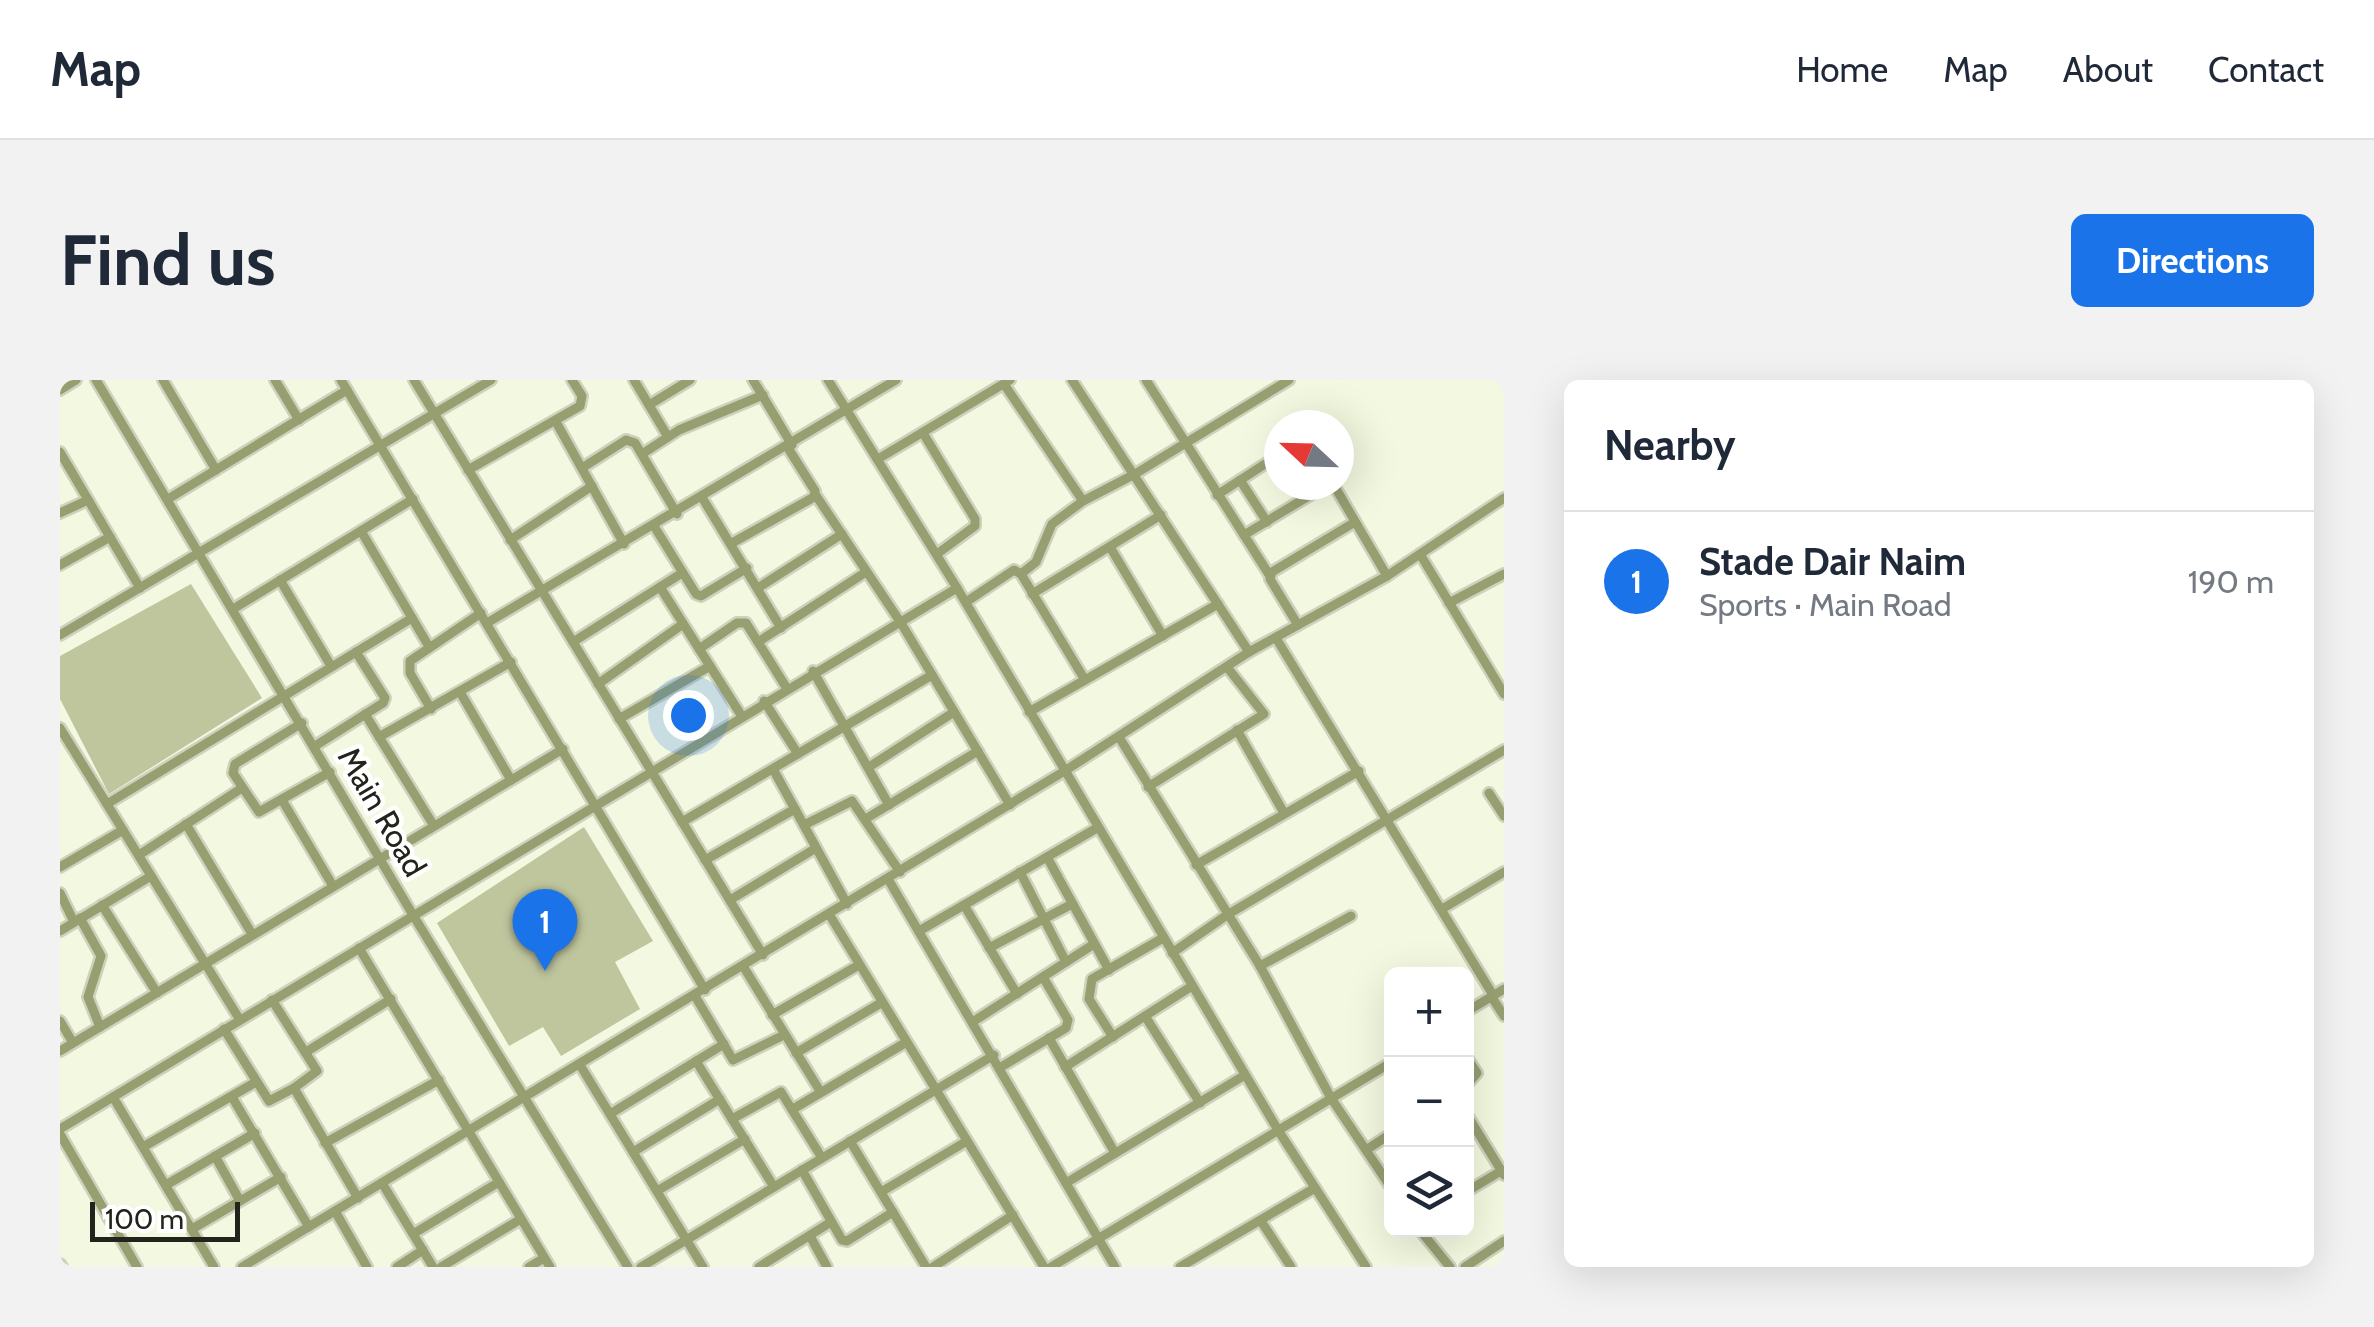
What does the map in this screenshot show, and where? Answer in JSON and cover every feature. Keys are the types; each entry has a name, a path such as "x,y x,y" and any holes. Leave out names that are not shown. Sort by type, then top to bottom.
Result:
{"street":[{"path":"60,390 76,380"},
{"path":"275,380 299,420"},
{"path":"341,380 705,990"},
{"path":"414,380 763,955"},
{"path":"60,635 491,380"},
{"path":"468,470 556,422 583,402 572,380"},
{"path":"634,380 668,437"},
{"path":"649,404 690,380"},
{"path":"754,380 815,494 901,623 1010,804"},
{"path":"828,380 966,602 1278,1130 1366,1267"},
{"path":"487,623 677,514 896,380"},
{"path":"1072,380 1250,652"},
{"path":"1146,380 1298,625"},
{"path":"1266,380 1272,390"},
{"path":"1021,574 1036,562 1052,524 1083,501 1135,474 1289,380"},
{"name":"Main Road","path":"100,381 413,915 628,1267"},
{"path":"165,381 216,470"},
{"path":"878,459 1007,382 1083,501"},
{"path":"168,499 347,390"},
{"path":"642,454 668,437 762,395"},
{"path":"556,422 624,544"},
{"path":"923,433 976,519 976,526 937,554"},
{"path":"582,468 626,440 635,443 677,514"},
{"path":"62,458 140,588"},
{"path":"1217,495 1264,465"},
{"path":"1240,480 1266,522"},
{"path":"510,540 592,486"},
{"path":"732,543 815,494"},
{"path":"703,498 781,628"},
{"path":"242,1267 1064,772 1250,652 1386,576 1504,498"},
{"path":"234,608 412,499"},
{"path":"60,513 88,500"},
{"path":"1244,535 1303,500"},
{"path":"1339,500 1386,576"},
{"path":"1032,594 1161,515"},
{"path":"1270,576 1355,522"},
{"path":"654,526 692,590 701,596 747,568"},
{"path":"360,531 428,645"},
{"path":"758,588 842,534"},
{"path":"60,565 110,537"},
{"path":"1110,547 1163,636"},
{"path":"1420,554 1504,694"},
{"path":"966,602 1014,570 1021,574 1085,680"},
{"path":"758,642 866,572"},
{"path":"573,642 682,573"},
{"path":"1450,603 1504,574"},
{"path":"280,580 331,666"},
{"path":"660,587 741,715"},
{"path":"137,1267 60,1132 764,700 956,588"},
{"path":"1029,712 1218,604"},
{"path":"430,709 409,667 415,654 480,612"},
{"path":"107,804 412,618"},
{"path":"699,649 742,622 786,687"},
{"path":"598,684 683,624"},
{"path":"1276,638 1504,1016"},
{"path":"316,746 384,698 356,652"},
{"path":"380,737 511,662"},
{"path":"619,719 710,666"},
{"path":"1148,787 1264,714 1227,667"},
{"path":"814,671 889,805"},
{"path":"682,822 932,675"},
{"path":"460,692 511,780"},
{"path":"764,700 798,754"},
{"path":"869,767 954,712"},
{"path":"365,714 434,826"},
{"path":"302,723 235,764 233,773 259,812 330,772"},
{"path":"60,728 240,1020"},
{"path":"1236,730 1284,813"},
{"path":"1119,736 1260,966 1332,1098 1384,1177"},
{"path":"60,1051 563,749"},
{"path":"1172,953 1227,915 1504,750"},
{"path":"867,818 978,752"},
{"path":"773,768 847,904"},
{"path":"1196,865 1359,771"},
{"path":"139,855 242,788"},
{"path":"1489,794 1504,816"},
{"path":"282,800 334,886"},
{"path":"804,825 852,801 900,872"},
{"path":"705,860 795,809"},
{"path":"186,824 252,934"},
{"path":"919,931 1097,828"},
{"path":"60,850 63,864 123,830"},
{"path":"730,900 816,848"},
{"path":"1047,858 1108,970"},
{"path":"1020,872 1066,962"},
{"path":"1442,909 1504,872"},
{"path":"60,930 151,876"},
{"path":"888,879 1001,1067 1114,1267"},
{"path":"60,893 101,956 88,997 100,1027"},
{"path":"989,948 1072,904"},
{"path":"102,906 157,994"},
{"path":"964,906 1017,994"},
{"path":"829,914 905,1043 1047,1267 1384,1067"},
{"path":"1260,966 1351,916"},
{"path":"1113,1036 1088,991 1092,979 1163,938"},
{"path":"974,1021 1094,944"},
{"path":"359,948 547,1262 529,1267"},
{"path":"772,1015 859,965"},
{"path":"743,966 820,1091"},
{"path":"1001,1067 1066,1028 1068,1020 1043,977"},
{"path":"1065,1066 1192,986"},
{"path":"1474,1007 1504,988"},
{"path":"694,996 736,1062 784,1035"},
{"path":"306,1052 390,999"},
{"path":"224,1030 273,1102 317,1072 272,1000"},
{"path":"796,1053 882,1004"},
{"path":"1145,1016 1200,1102"},
{"path":"60,1021 73,1043"},
{"path":"1049,1038 1115,1154"},
{"path":"792,1109 905,1043"},
{"path":"610,1114 724,1044"},
{"path":"641,1267 994,1055"},
{"path":"696,1061 774,1187"},
{"path":"580,1065 703,1267"},
{"path":"1066,1183 1245,1075"},
{"path":"325,1143 439,1080"},
{"path":"143,1147 256,1082"},
{"path":"294,1088 358,1198"},
{"path":"732,1119 781,1092 822,1158"},
{"path":"113,1097 214,1267"},
{"path":"232,1097 309,1226"},
{"path":"633,1152 720,1099"},
{"path":"1474,1127 1503,1173 1474,1188"},
{"path":"166,1186 254,1133"},
{"path":"657,1191 745,1139"},
{"path":"1366,1150 1384,1139"},
{"path":"850,1141 929,1267 1014,1215"},
{"path":"881,1192 967,1141"},
{"path":"215,1156 240,1201"},
{"path":"802,1170 831,1222 847,1241 892,1212"},
{"path":"192,1229 281,1176"},
{"path":"413,1234 499,1182"},
{"path":"382,1183 433,1267"},
{"path":"1187,1265 1316,1188"},
{"path":"334,1211 365,1267"},
{"path":"441,1267 521,1219"},
{"path":"1261,1220 1291,1267"},
{"path":"759,1267 831,1222"},
{"path":"810,1236 828,1267"},
{"path":"1426,1237 1450,1267"},
{"path":"1464,1267 1504,1240"},
{"path":"398,1267 423,1250"}],"green space":[{"path":"191,584 262,698 109,794 60,699 60,656"},
{"path":"584,827 653,941 615,962 640,1009 561,1056 543,1027 509,1046 437,923"}],"place":[{"name":"Stade Dair Naim","path":"545,971"}]}
